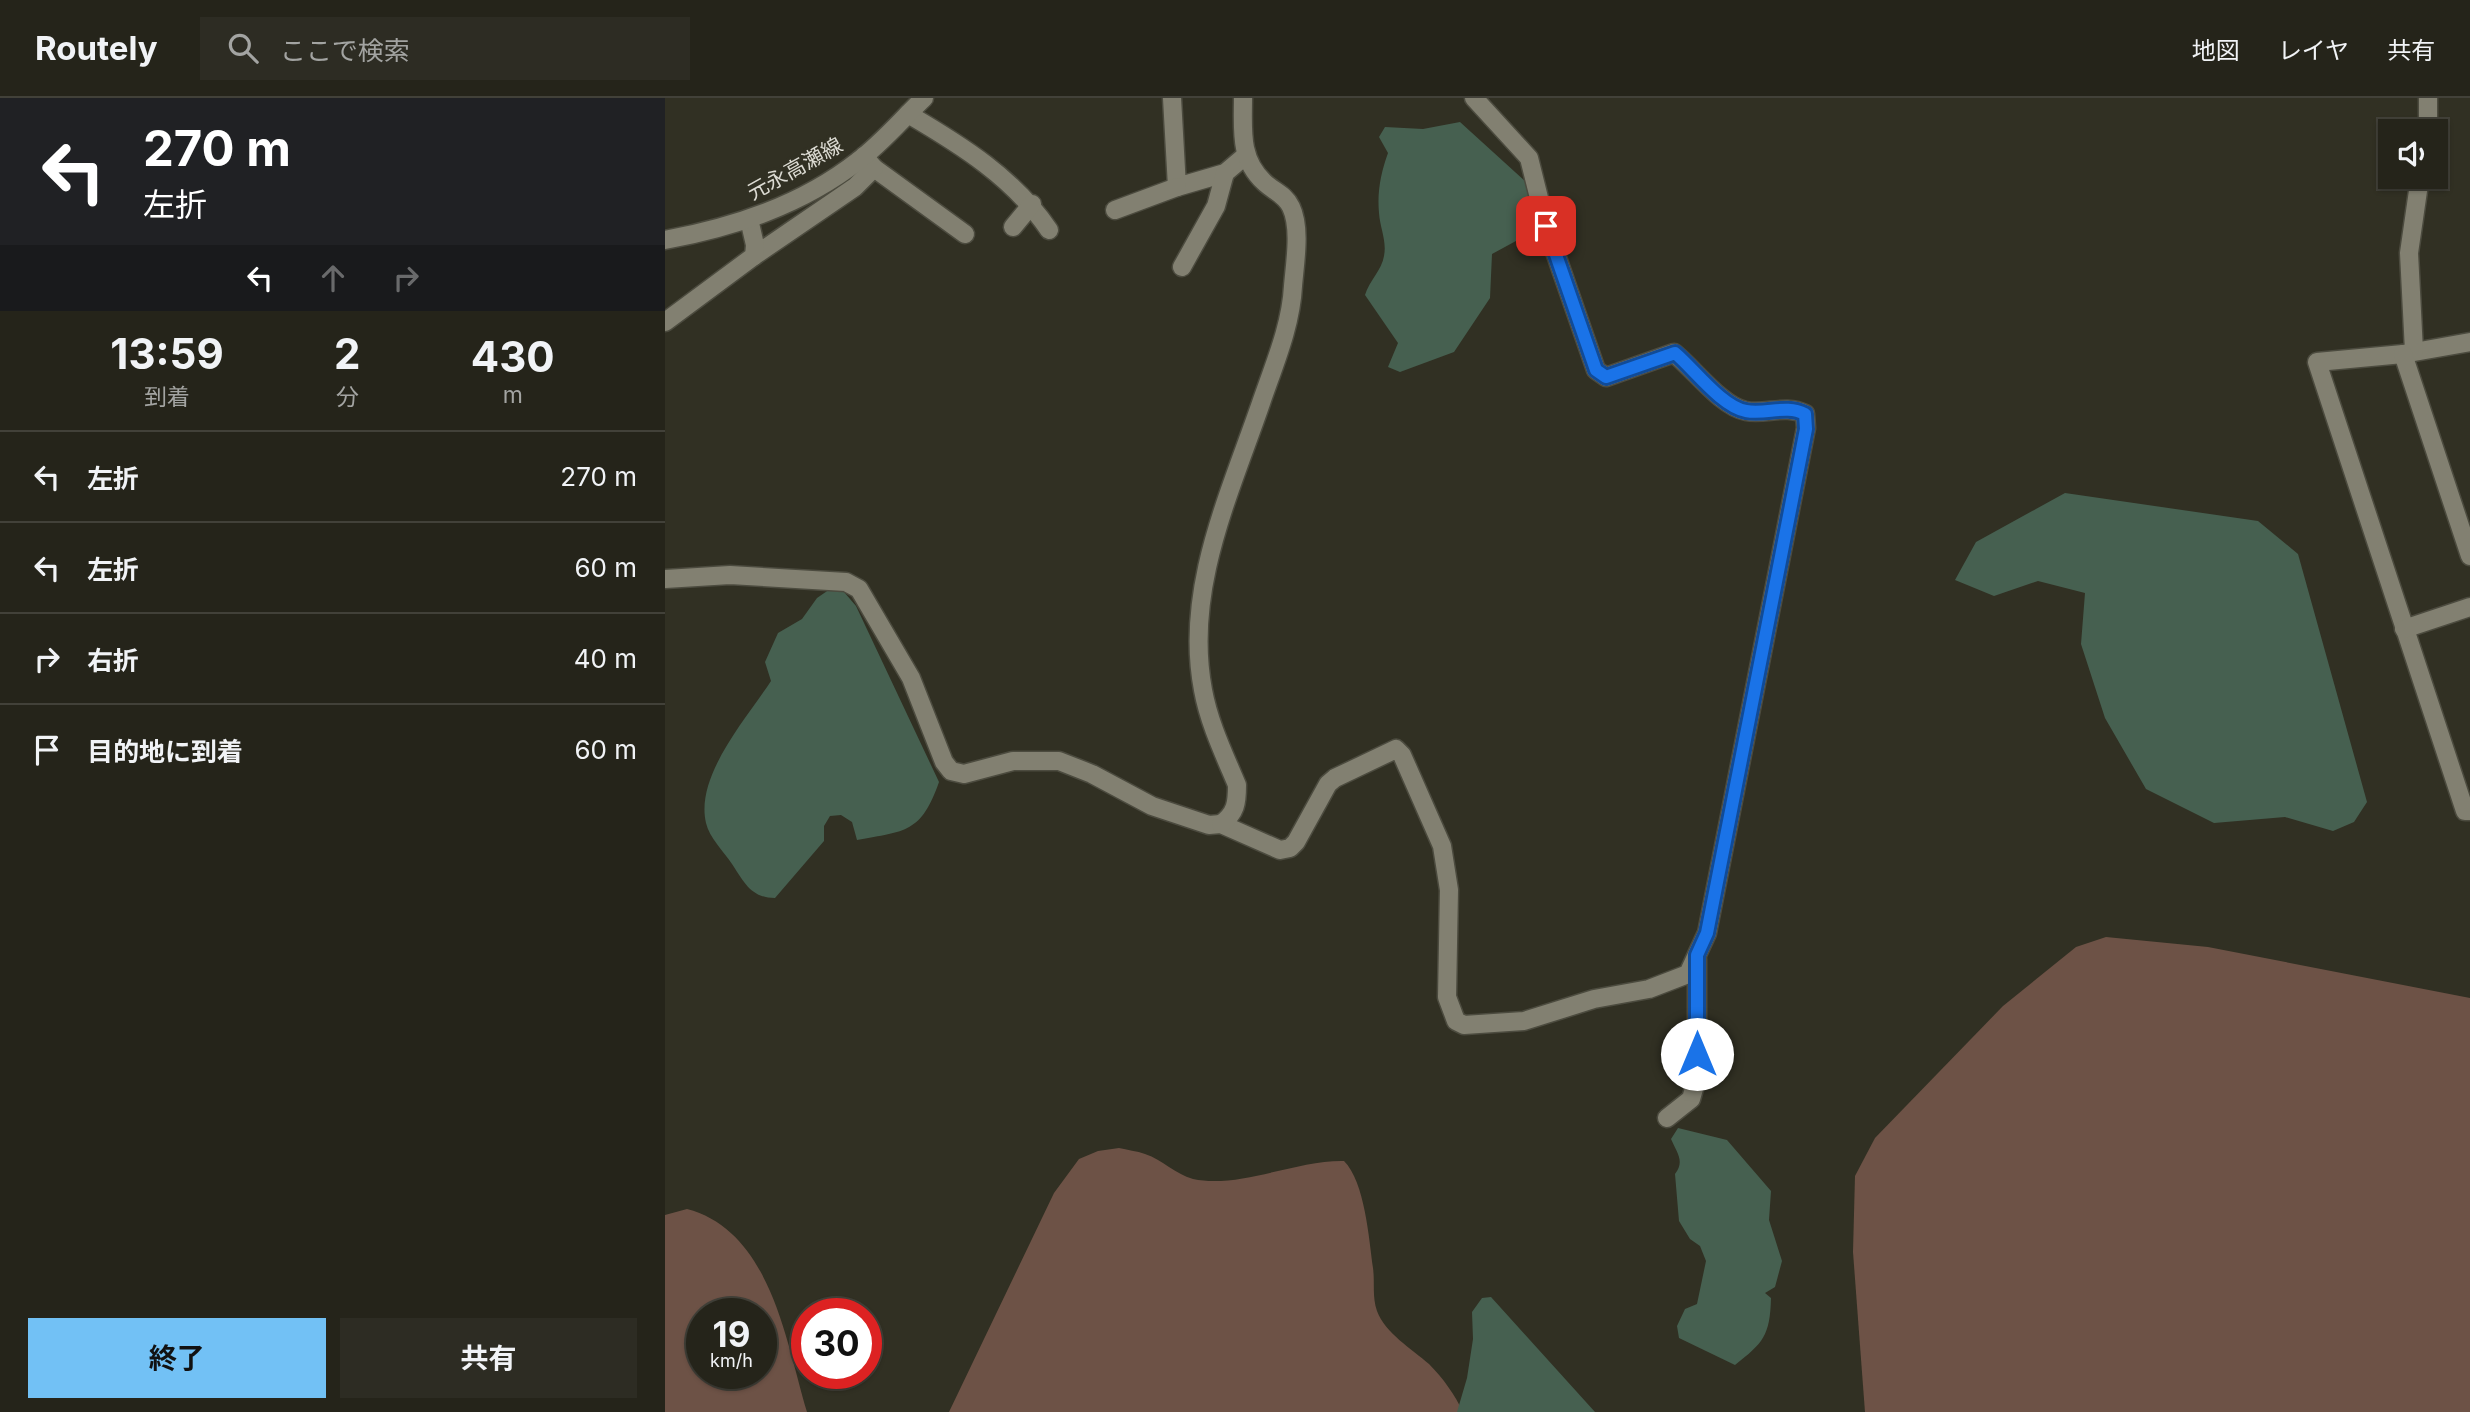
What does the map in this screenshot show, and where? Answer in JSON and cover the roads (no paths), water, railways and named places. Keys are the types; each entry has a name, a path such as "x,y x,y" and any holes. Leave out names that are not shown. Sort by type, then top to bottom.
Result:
{"street":[{"name":"元永高瀬線","path":"665,240 712,231 749,219 795,200 869,162 924,98"},
{"path":"1172,98 1177,187"},
{"path":"1221,824 1232,816 1237,801 1237,785 1210,719 1203,692 1197,655 1199,604 1211,545 1286,329 1293,289 1296,227 1291,208 1283,196 1264,182 1245,156 1243,98"},
{"path":"665,579 730,575 846,582 859,589 911,678 944,762 951,771 964,774 1013,761 1059,761 1092,774 1152,806 1209,825 1221,824 1280,850 1290,849 1328,784 1396,749 1402,755 1442,846 1449,890 1447,997 1456,1021 1464,1025 1524,1021 1594,999 1649,989 1688,974 1707,933 1806,429 1805,414 1794,409 1748,412 1733,408 1675,353 1606,377 1596,370 1546,226 1529,158 1474,98"},
{"path":"2428,98 2431,119"},
{"path":"908,114 960,144 1032,204 1049,230"},
{"path":"1115,210 1225,173 1245,156"},
{"path":"665,322 754,256 855,187 869,162 965,234"},
{"path":"1182,267 1216,206 1225,173"},
{"path":"2418,189 2409,253 2409,352 2470,556"},
{"path":"1013,228 1032,204"},
{"path":"749,219 755,245 754,256"},
{"path":"2470,342 2317,362 2465,811 2470,811"},
{"path":"2404,629 2470,607"},
{"path":"1667,1118 1691,1099 1697,1078 1697,955"}]}
